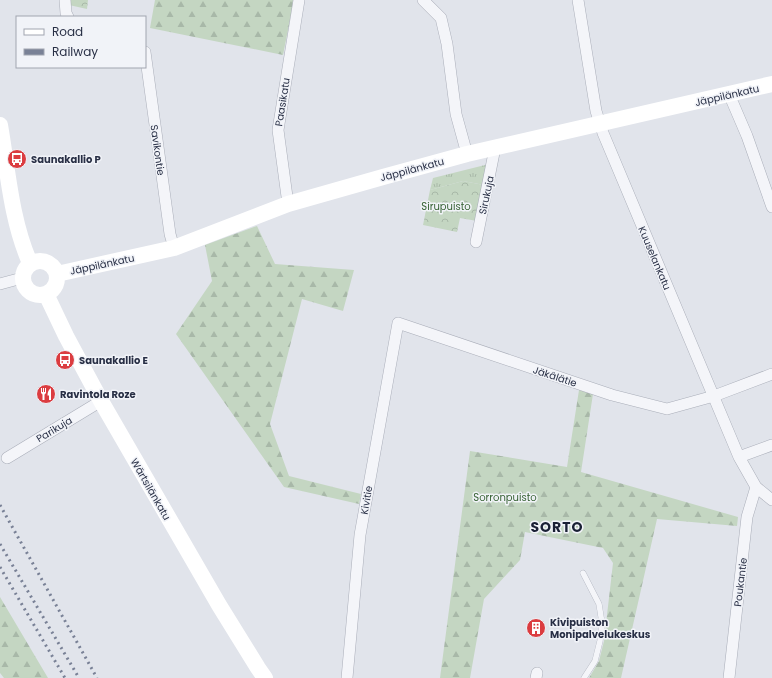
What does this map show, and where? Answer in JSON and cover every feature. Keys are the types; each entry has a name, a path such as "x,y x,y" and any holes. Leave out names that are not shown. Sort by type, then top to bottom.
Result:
{"street":[{"path":"65,0 68,16"},
{"name":"Paasikatu","path":"288,204 278,130 299,0"},
{"path":"423,0 441,18 447,44 456,114 467,154"},
{"name":"Kuuselankatu","path":"578,0 596,111 600,123 739,457 756,487 772,500"},
{"name":"Savikontie","path":"146,59 170,234 174,248"},
{"name":"Jäppilänkatu","path":"57,274 174,248 288,204 304,201 382,177 467,154 772,84"},
{"path":"728,94 747,136 772,206"},
{"path":"0,125 16,222 24,250 30,263"},
{"name":"Sirukuja","path":"476,242 496,148"},
{"path":"38,260 46,261 53,266 57,274 54,288 46,294 37,295 28,291 22,278 24,270 30,263 38,260"},
{"path":"0,284 22,278"},
{"name":"Wärtsilänkatu","path":"46,294 101,401 219,605 265,678"},
{"name":"Jäkälätie","path":"398,323 612,395 668,409 714,396 772,374"},
{"name":"Kivitie","path":"347,678 360,535 398,323"},
{"name":"Parikuja","path":"7,458 101,401"},
{"path":"739,457 772,445"},
{"name":"Poukantie","path":"729,678 747,518 756,487"}],"lane":[{"path":"583,573 599,604 602,623 600,641 595,661 584,678"}],"green space":[{"path":"70,0 88,0 87,9 69,5"},
{"path":"155,0 294,0 283,55 150,28"},
{"path":"489,164 484,185 463,181 430,190 433,178"},
{"name":"Sirupuisto","path":"463,181 484,185 477,221 460,218 457,232 423,225 430,190"},
{"path":"257,226 275,264 354,270 343,311 302,299 270,424 289,476 361,494 359,504 284,487 176,334 212,281 205,245"},
{"name":"Sorronpuisto","path":"579,390 593,394 581,472 738,517 737,526 657,519 621,678 589,678 599,661 604,641 613,563 603,548 525,532 520,560 484,599 470,678 440,678 470,451 567,467"},
{"path":"0,597 48,678 4,678 0,673"}],"railway":[{"path":"0,505 97,678"},
{"path":"0,544 79,678"},
{"path":"0,567 65,678"}],"place":[{"name":"Saunakallio P","path":"17,159"},
{"name":"Saunakallio E","path":"65,360"},
{"name":"Ravintola Roze","path":"46,394"},
{"name":"Kivipuiston Monipalvelukeskus","path":"536,628"}],"district":[{"name":"SORTO","path":"557,527"}]}
